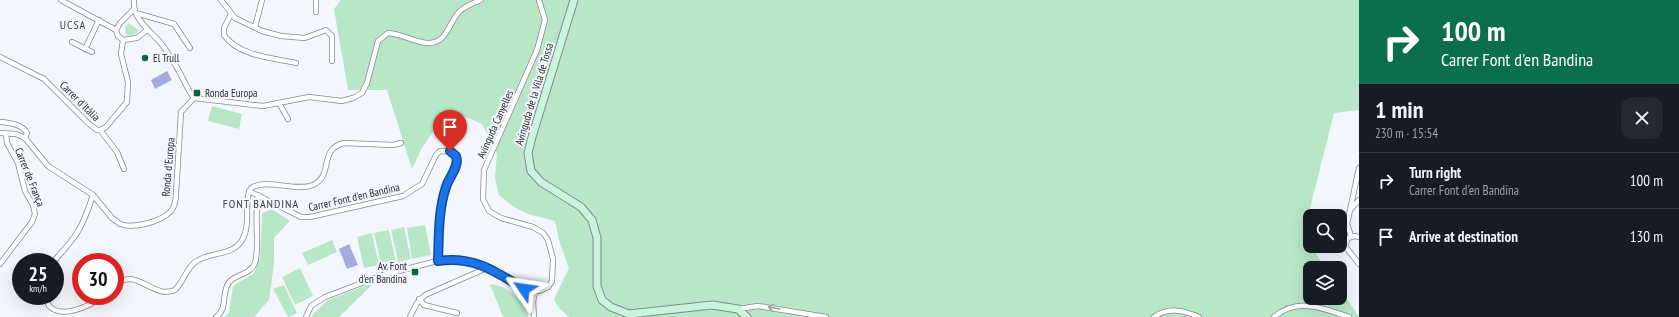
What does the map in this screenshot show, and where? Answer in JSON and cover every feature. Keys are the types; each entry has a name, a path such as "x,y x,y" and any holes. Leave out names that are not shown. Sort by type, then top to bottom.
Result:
{"main road":[{"name":"Avinguda de la Vila de Tossa","path":"574,0 532,137 528,153 531,171 541,182 581,207 592,220 597,238 597,286 602,300 611,307 629,314 712,305 738,309"},
{"path":"738,309 747,317"}],"street":[{"path":"61,0 116,30 118,36 123,40 137,38 147,30"},
{"path":"134,0 135,11 147,30 162,45 183,78 188,91 194,98 250,106 263,106 309,97 342,101 353,98 362,93 367,83 378,41 388,34 399,34 426,43 436,42 443,38 459,13 467,6 481,0"},
{"path":"221,0 234,18 281,36 305,38 326,30 332,36 332,61"},
{"path":"255,27 262,0"},
{"path":"316,0 316,12"},
{"name":"Avinguda Canyelles","path":"535,292 548,287 552,281 553,259 548,240 543,233 533,227 502,218 489,211 483,199 484,170 537,50 544,20 539,0"},
{"path":"116,30 120,23 135,11"},
{"path":"135,11 174,24 190,48"},
{"path":"231,14 224,28 224,35 228,41 245,51 296,63"},
{"path":"85,48 99,20"},
{"name":"Carrer d'Itàlia","path":"0,57 44,79 88,123 97,130 100,130 106,127 127,102 128,82 121,54 123,40"},
{"path":"72,42 92,52"},
{"name":"Ronda d'Europa","path":"0,122 13,124 24,129 27,133 26,138 48,166 93,195 112,218 124,226 154,220 170,212 174,206 181,112 194,98"},
{"path":"279,103 288,119"},
{"path":"100,130 114,147 124,170"},
{"path":"0,133 16,134 26,138"},
{"name":"Carrer de França","path":"0,264 32,222 35,214 33,206 25,191 18,163 7,143 6,134"},
{"path":"124,279 128,278 137,280 162,293 175,290 195,262 206,257 228,252 242,242 246,230 249,191 254,186 304,187 314,184 323,176 331,148 337,145 344,143 393,145 401,143"},
{"name":"Carrer Font d'en Bandina","path":"249,191 301,216 310,217 382,200 397,198 410,192 422,184 436,155 440,151 450,151 456,156 457,163 444,193 440,219 438,261"},
{"path":"1351,236 1347,224 1359,168"},
{"path":"62,253 81,229 93,195"},
{"path":"216,317 223,308 226,287 229,282 251,269 255,263 256,210 258,195"},
{"path":"1350,210 1359,200"},
{"path":"1351,236 1359,237"},
{"path":"1351,236 1348,238 1345,246 1359,264"},
{"path":"306,317 311,306 325,297 383,274 438,261 455,260 469,261 489,267 524,289 535,292 533,302 534,317"},
{"path":"410,317 419,299 489,267"},
{"path":"419,299 424,305 457,313"},
{"path":"48,305 58,312 79,310 89,305"},
{"path":"1274,317 1285,308 1300,305 1329,310 1349,317"},
{"path":"738,309 758,306 826,317"},
{"path":"1154,317 1163,311 1173,310 1199,317"}],"green space":[{"path":"341,0 1359,0 1359,110 1334,113 1310,209 1303,209 1303,253 1315,253 1321,261 1303,261 1303,305 1347,305 1347,299 1359,317 569,317 558,307 554,299 569,268 560,244 555,221 528,214 514,207 499,195 495,177 497,154 482,124 456,113 440,122 422,148 412,169 387,90 348,90 334,9"},
{"path":"129,23 138,30 137,33 130,36 126,34 125,28"},
{"path":"212,106 242,114 239,129 208,121"},
{"path":"272,209 290,221 274,238 274,263 269,300 254,317 224,317 229,313 233,286 254,273 260,258 262,213"},
{"path":"425,225 431,255 412,259 407,228"},
{"path":"404,227 411,259 398,262 391,230"},
{"path":"389,230 396,262 381,265 374,233"},
{"path":"372,233 379,265 364,268 357,237"},
{"path":"332,240 337,252 308,265 302,253"},
{"path":"300,268 313,296 295,305 282,277"},
{"path":"375,282 339,317 312,317 313,314 328,300"},
{"path":"490,284 503,287 514,295 524,305 529,317 503,317"},
{"path":"284,285 297,313 288,317 273,289"}],"water":[{"path":"167,71 172,80 155,89 151,80"},
{"path":"349,244 358,265 347,269 339,249"}],"place":[{"name":"El Trull","path":"145,58"},
{"name":"Ronda Europa","path":"197,93"},
{"name":"Av. Font d'en Bandina","path":"415,272"}],"district":[{"name":"UCSA","path":"73,24"},
{"name":"FONT BANDINA","path":"261,203"}],"route":[{"path":"450,151 458,160 444,193 439,226 438,261 469,261 480,264 492,268 524,289"}]}
